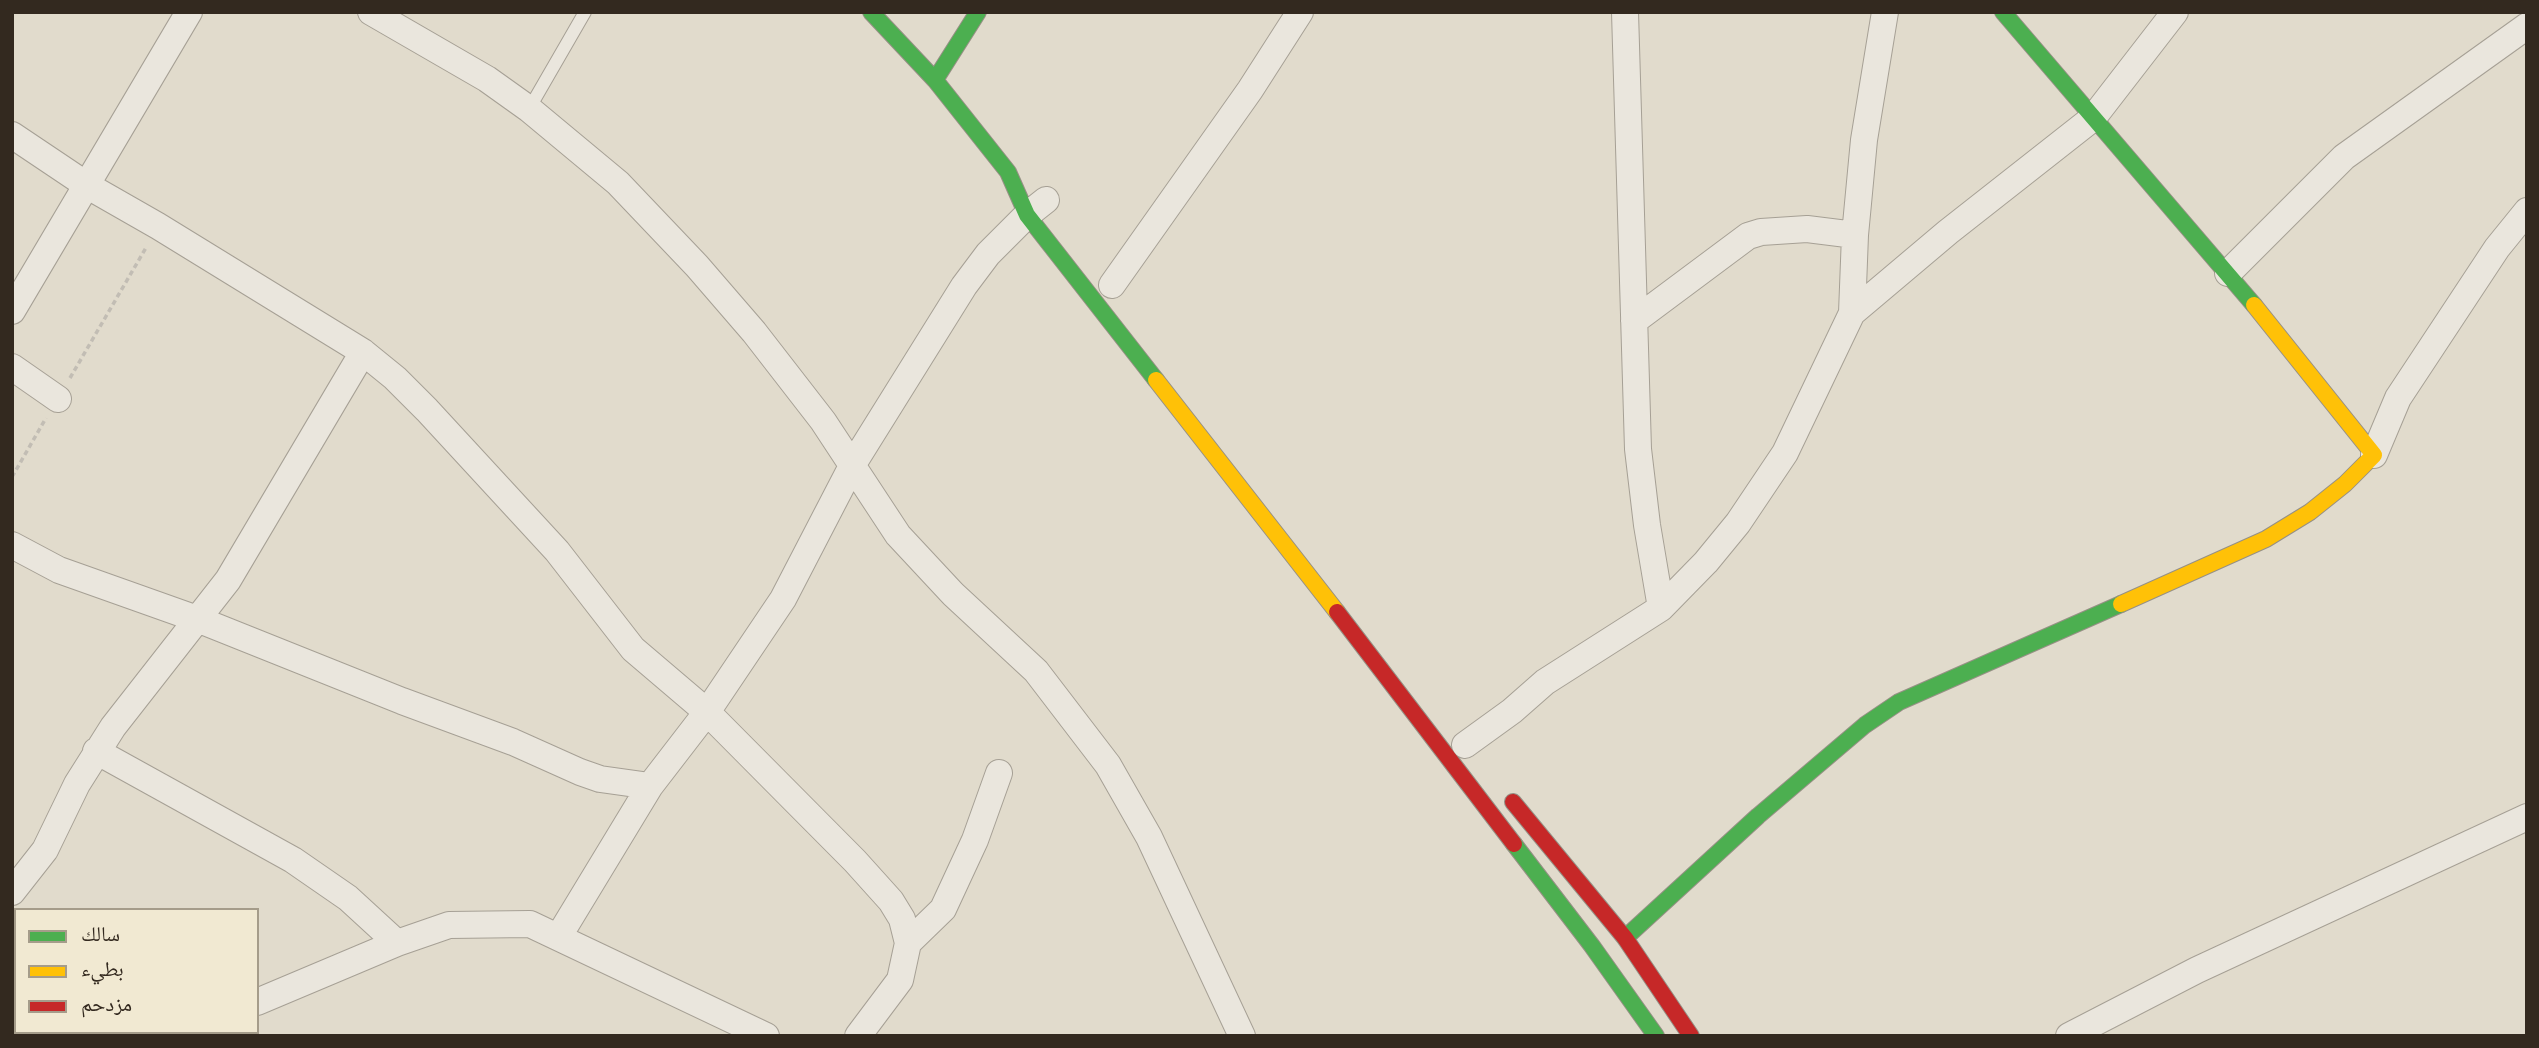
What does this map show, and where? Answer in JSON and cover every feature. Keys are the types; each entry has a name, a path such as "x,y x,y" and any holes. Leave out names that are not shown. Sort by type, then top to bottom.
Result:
{"main road":[{"path":"871,12 935,80 1008,172 1042,209 1320,590 1592,946 1656,1036"},
{"path":"935,80 978,12"},
{"path":"1625,938 1758,816 1865,725 1899,702 2266,539 2310,512 2345,484 2374,455 2228,273 2163,201 2003,12"},
{"path":"1008,172 1042,209"},
{"path":"1500,788 1625,938 1691,1036"}],"street":[{"path":"12,311 189,12"},
{"path":"371,12 487,79 529,109 618,183 697,266 823,421 898,536 953,594 1036,671 1108,765 1149,837 1242,1036"},
{"path":"1113,286 1250,90 1300,12"},
{"path":"1625,12 1638,449 1661,608"},
{"path":"1465,745 1545,682 1661,608 1706,562 1738,523 1785,453 1852,313 1855,235 1864,140 1885,12"},
{"path":"1852,313 1948,232 2093,118 2175,12"},
{"path":"2228,273 2344,157 2527,26"},
{"path":"12,135 88,186 363,352 395,379 557,551 633,649 707,712 855,861 891,901 902,919 908,943 900,980 858,1036"},
{"path":"559,936 650,786 707,712 783,599 853,464 964,286 988,254 1042,209"},
{"path":"2374,455 2398,398 2497,248 2527,211"},
{"path":"1634,321 1748,236 1761,232 1807,229 1855,235"},
{"path":"12,892 45,850 96,751 228,580 363,352"},
{"path":"12,367 58,399"},
{"path":"12,545 59,570 197,619 513,742 580,772 600,779 650,786"},
{"path":"96,751 293,860 348,898 397,943"},
{"path":"908,943 943,909 975,840 999,773"},
{"path":"2068,1036 2197,970 2527,817"},
{"path":"259,1001 397,943 449,925 530,924 766,1036"}],"lane":[{"path":"529,109 585,12"}],"path":[{"path":"12,477 158,226"}],"traffic: fast":[{"path":"871,12 935,80 1008,172 1027,215 1156,380"},
{"path":"935,80 978,12"},
{"path":"2003,12 2254,305"},
{"path":"1625,938 1758,816 1865,725 1899,702 2121,604"},
{"path":"1514,844 1656,1036"}],"traffic: slow":[{"path":"2121,604 2266,539 2310,512 2345,484 2374,455 2254,305"},
{"path":"1156,380 1337,612"}],"traffic: jam":[{"path":"1337,612 1514,844"},
{"path":"1513,802 1625,938 1691,1036"}]}
